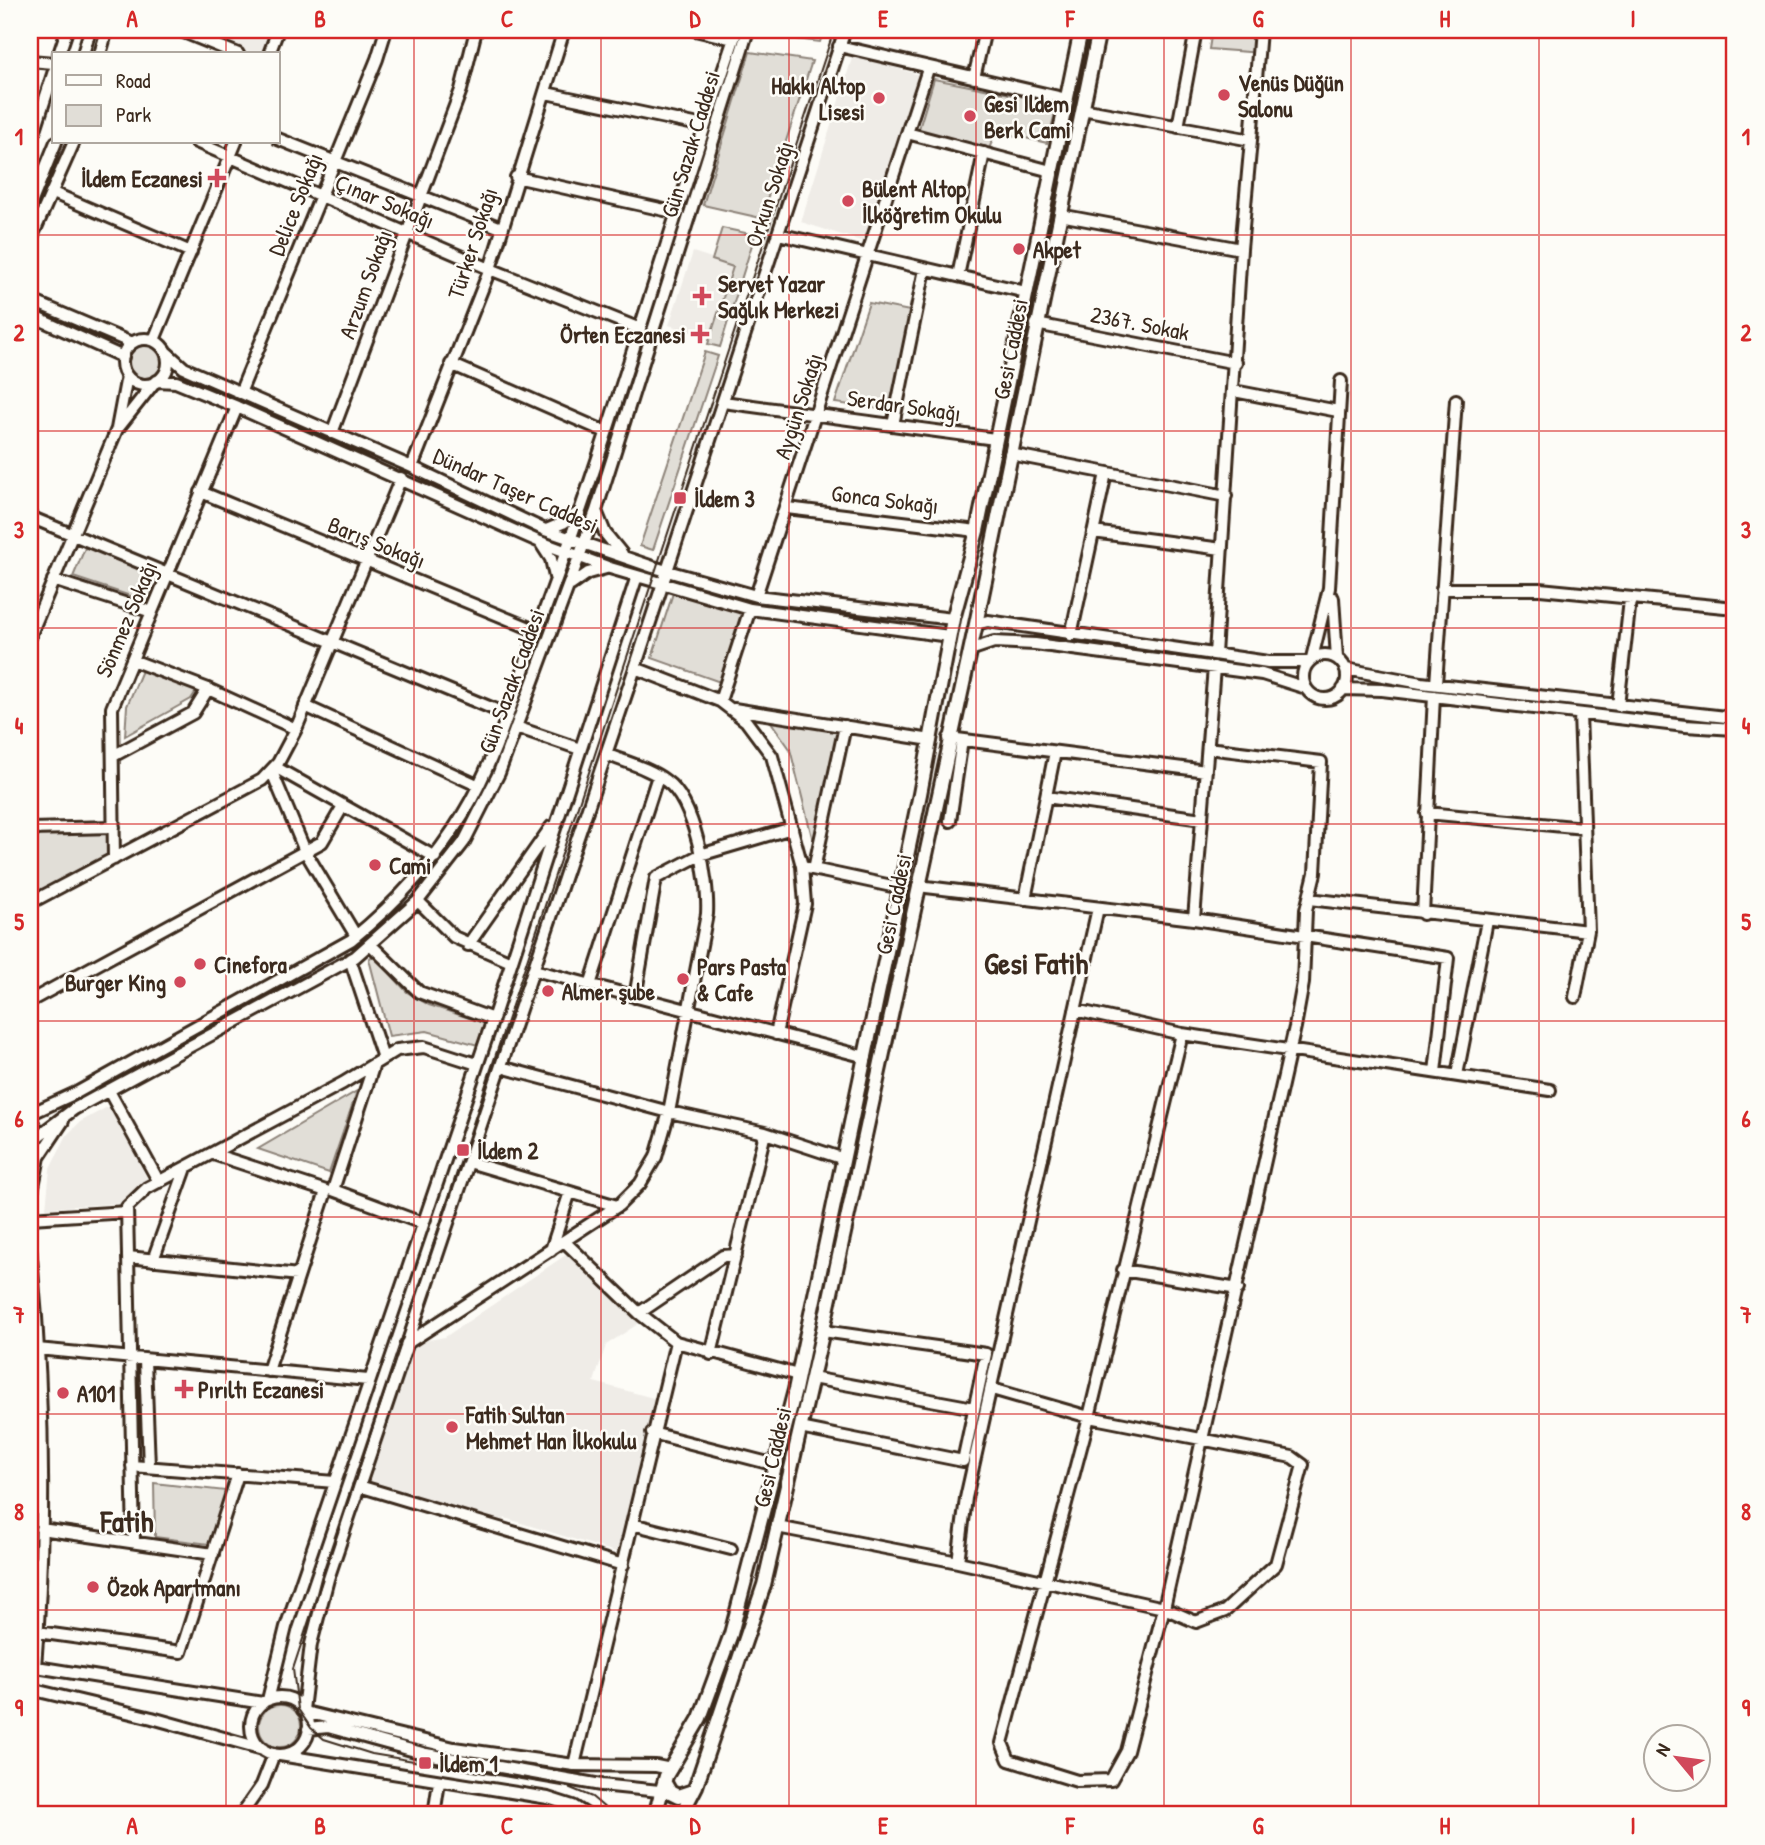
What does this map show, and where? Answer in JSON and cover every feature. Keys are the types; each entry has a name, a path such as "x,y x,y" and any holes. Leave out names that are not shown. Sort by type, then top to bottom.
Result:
{"main road":[{"name":"Gesi Caddesi","path":"953,619 977,531 1081,30"},
{"name":"Gesi Caddesi","path":"681,1815 695,1784 750,1630 812,1378 949,738 976,624 1099,30"},
{"path":"971,645 960,644 949,636 953,619 965,615 976,624"},
{"name":"Gesi Caddesi","path":"671,1769 691,1737 716,1678 744,1589 776,1465 866,1057 931,740 949,636"},
{"path":"655,1815 666,1790 671,1769 688,1767 695,1784 682,1797 666,1790"}],"street":[{"path":"60,52 67,30"},
{"path":"83,52 90,30"},
{"path":"101,52 107,30"},
{"path":"179,30 233,52"},
{"path":"270,52 278,30"},
{"name":"Delice Sokağı","path":"240,393 377,59 386,30"},
{"name":"Arzum Sokağı","path":"332,433 461,90 476,30"},
{"name":"Türker Sokağı","path":"412,467 490,269 516,177 564,30"},
{"path":"695,30 735,35"},
{"name":"Gün Sazak Caddesi","path":"32,1147 74,1109 350,960 371,945 418,901 475,823 496,781 596,511 748,30"},
{"name":"Orkun Sokağı","path":"304,1711 314,1631 359,1486 635,668 845,30"},
{"path":"974,78 985,30"},
{"path":"1178,127 1196,30"},
{"path":"1215,654 1236,363 1241,249 1260,30"},
{"name":"Gün Sazak Caddesi","path":"30,1116 156,1050 356,936 378,919 435,857 465,812 506,714 556,581 735,35"},
{"path":"839,46 928,69 1067,99"},
{"path":"30,61 52,63"},
{"name":"Aygün Sokağı","path":"756,596 818,415 928,69"},
{"path":"30,145 52,77"},
{"path":"545,93 704,126"},
{"path":"1082,109 1251,140"},
{"path":"907,133 1051,171"},
{"path":"280,140 502,228"},
{"path":"30,206 55,144"},
{"path":"30,241 73,144"},
{"name":"Çınar Sokağı","path":"201,144 490,269 640,329"},
{"path":"154,340 235,144"},
{"path":"958,276 984,153"},
{"path":"516,177 678,213"},
{"path":"53,193 191,252"},
{"path":"1060,215 1241,249"},
{"path":"778,234 1026,292"},
{"path":"893,425 925,269"},
{"path":"30,300 132,343"},
{"path":"30,315 123,357"},
{"name":"2367. Sokak","path":"1036,324 1236,363"},
{"path":"30,636 117,429 127,376 123,357 132,343 140,339 154,340 166,352 167,368 117,429"},
{"name":"Dündar Taşer Caddesi","path":"166,352 184,368 412,467 545,530 584,544 756,596 953,619"},
{"path":"451,365 606,432"},
{"path":"127,376 141,385 155,382"},
{"path":"1306,688 1303,677 1327,601 1340,381"},
{"name":"Dündar Taşer Caddesi","path":"155,382 176,382 401,478 540,542 610,568 750,609 949,636"},
{"path":"1234,391 1338,411"},
{"path":"1423,914 1427,813 1455,400"},
{"name":"Serdar Sokağı","path":"723,402 996,439"},
{"name":"Sönmez Sokağı","path":"114,859 112,708 237,407"},
{"path":"1010,454 1226,496"},
{"path":"1071,635 1105,473"},
{"path":"30,903 273,770 296,729 401,478"},
{"name":"Barış Sokağı","path":"201,492 537,631"},
{"name":"Gonca Sokağı","path":"787,508 977,531"},
{"path":"545,530 563,523 580,511"},
{"path":"596,511 605,533 626,558"},
{"path":"30,517 506,714"},
{"path":"1093,532 1222,549"},
{"path":"540,542 551,559 556,581"},
{"path":"971,645 994,642 1035,643 1214,667 1271,676 1306,688 1324,699 1335,696 1343,689 1347,678 1346,669 1337,658 1331,564"},
{"path":"569,587 588,573 610,568"},
{"path":"272,1753 253,1735 251,1723 266,1701 286,1627 493,1019 637,576"},
{"path":"53,580 152,612"},
{"path":"1442,589 1540,589 1630,600 1735,608"},
{"path":"1618,706 1630,600"},
{"path":"720,701 750,609"},
{"path":"976,624 988,621 1268,662 1310,660 1322,654 1337,658"},
{"path":"132,660 208,689 296,729"},
{"path":"1194,919 1214,667"},
{"path":"635,668 720,701 751,726 772,756 792,828 808,868"},
{"path":"1346,669 1435,690 1580,713 1735,729"},
{"path":"113,756 193,713 208,689"},
{"path":"1343,689 1435,690 1735,718"},
{"path":"305,706 477,785"},
{"path":"731,708 931,740"},
{"path":"1574,997 1588,931 1580,713"},
{"path":"776,1034 805,904 808,868 845,726"},
{"path":"516,727 580,749"},
{"path":"949,738 1206,771"},
{"path":"950,821 962,740"},
{"path":"1182,1034 1089,1417 1002,1743 1009,1760 1077,1781 1111,1780 1127,1751 1164,1608 1238,1289 1249,1225 1291,1049 1303,983 1309,899 1315,873 1321,762 1208,748"},
{"path":"1025,899 1055,752"},
{"path":"406,1345 617,1206 633,1192 651,1167 669,1112 707,914 707,891 700,855 682,799 673,786 658,776 606,754"},
{"path":"273,770 435,857"},
{"path":"273,770 305,851 356,936"},
{"path":"590,985 658,776"},
{"path":"1046,797 1202,819"},
{"path":"30,1001 322,842 343,806"},
{"path":"1427,813 1584,828"},
{"path":"468,945 558,816"},
{"path":"30,829 114,827"},
{"path":"635,997 656,878 700,855 792,828"},
{"path":"808,868 901,888"},
{"path":"918,886 1194,919 1448,958 1435,1072"},
{"path":"1309,899 1588,931"},
{"path":"418,901 454,937 511,962"},
{"path":"958,1562 966,1498 1097,908"},
{"path":"1457,1075 1487,921"},
{"path":"371,945 419,992 493,1019"},
{"path":"268,1371 299,1275 379,1061 350,960"},
{"path":"534,970 866,1057"},
{"path":"1075,1010 1182,1034 1550,1090"},
{"path":"134,1542 127,1207 147,1188 213,1154 397,1049 418,1046 477,1064"},
{"path":"501,1067 669,1112 765,1133 844,1159"},
{"path":"109,1091 159,1182"},
{"path":"30,1201 36,1165 43,1150 74,1109"},
{"path":"30,1116 37,1127 32,1147"},
{"path":"711,1354 765,1133"},
{"path":"213,1154 330,1190 422,1223"},
{"path":"468,1161 617,1206"},
{"path":"153,1260 186,1168"},
{"path":"551,1250 570,1192"},
{"path":"30,1218 127,1212"},
{"path":"564,1241 639,1313 676,1342 711,1354 798,1375"},
{"path":"30,1248 37,1349 37,1532 32,1666 266,1701 286,1698 304,1711 431,1744 574,1765 656,1766 671,1769"},
{"path":"639,1313 723,1256 736,1255"},
{"path":"128,1257 299,1275"},
{"path":"1123,1270 1238,1289"},
{"path":"800,1428 963,1461 986,1354 823,1331"},
{"path":"574,1765 676,1342"},
{"path":"37,1349 368,1380"},
{"path":"145,1360 149,1467"},
{"path":"812,1378 974,1408"},
{"path":"777,1527 1047,1581 1164,1608 1196,1622 1225,1611 1276,1564 1303,1465 1292,1457 1089,1417 992,1389"},
{"path":"652,1433 776,1465"},
{"path":"132,1466 335,1482"},
{"path":"34,1632 181,1652 237,1474"},
{"path":"359,1486 623,1565"},
{"path":"632,1524 731,1549"},
{"path":"37,1532 134,1542 213,1554"},
{"path":"30,1689 152,1718 272,1753 556,1800 587,1815"},
{"path":"272,1753 301,1745 308,1729 304,1711"},
{"path":"308,1729 328,1727 426,1754 601,1785 666,1790"},
{"path":"242,1815 262,1785 272,1753"},
{"path":"434,1815 439,1782"}],"shaded area":[{"path":"179,30 278,30 270,52 233,52"},
{"path":"853,55 926,77 874,245 801,222"},
{"name":"Servet Yazar Sağlık Merkezi","path":"693,252 736,266 712,339 669,325"},
{"path":"111,1105 149,1183 124,1203 46,1208 50,1169 67,1135 80,1122"},
{"path":"573,1250 644,1320 606,1345 594,1382 657,1399 622,1554 505,1518 502,1530 359,1486 406,1344 445,1337"}],"green space":[{"path":"756,30 824,30 820,42 754,34"},
{"path":"1212,30 1263,30 1261,53 1209,49"},
{"path":"750,52 812,61 761,218 703,205"},
{"path":"934,79 1050,102 1056,110 1047,143 995,131 989,150 918,132"},
{"path":"722,228 755,235 720,347 708,344 733,267 712,260"},
{"path":"869,303 915,312 896,411 835,403"},
{"path":"145,345 157,350 162,362 157,374 145,379 133,374 128,362 133,350"},
{"path":"705,352 718,356 653,550 640,546"},
{"path":"87,543 168,576 155,604 73,577"},
{"path":"674,590 743,612 720,682 652,658"},
{"path":"143,668 199,687 191,699 125,736 127,706"},
{"path":"771,722 844,729 817,840 813,841 790,749"},
{"path":"111,832 112,855 36,895 31,893 30,835"},
{"path":"373,955 407,992 429,1005 485,1023 478,1045 427,1031 389,1036 369,959"},
{"path":"357,1091 329,1173 258,1149"},
{"path":"154,1483 226,1491 209,1544 155,1537"},
{"path":"280,1705 295,1711 301,1726 295,1741 280,1747 265,1741 259,1726 265,1711"}],"tram line":[{"path":"613,1815 592,1797 568,1787 372,1754 324,1739 311,1728 298,1709 293,1669 834,30"}],"place":[{"name":"Venüs Düğün Salonu","path":"1224,95"},
{"name":"Hakkı Altop Lisesi","path":"879,98"},
{"name":"Gesi Ildem Berk Cami","path":"970,116"},
{"name":"İldem Eczanesi","path":"217,178"},
{"name":"Bülent Altop İlköğretim Okulu","path":"848,201"},
{"name":"Akpet","path":"1019,249"},
{"name":"Servet Yazar Sağlık Merkezi","path":"702,296"},
{"name":"Örten Eczanesi","path":"700,334"},
{"name":"İldem 3","path":"680,498"},
{"name":"Cami","path":"375,865"},
{"name":"Cinefora","path":"200,964"},
{"name":"Pars Pasta & Cafe","path":"683,979"},
{"name":"Burger King","path":"180,982"},
{"name":"Almer şube","path":"548,991"},
{"name":"İldem 2","path":"463,1150"},
{"name":"Pırıltı Eczanesi","path":"184,1389"},
{"name":"A101","path":"63,1393"},
{"name":"Fatih Sultan Mehmet Han İlkokulu","path":"452,1427"},
{"name":"Özok Apartmanı","path":"93,1587"},
{"name":"İldem 1","path":"425,1763"}],"district":[{"name":"Gesi Fatih","path":"1036,963"},
{"name":"Fatih","path":"127,1521"}]}
